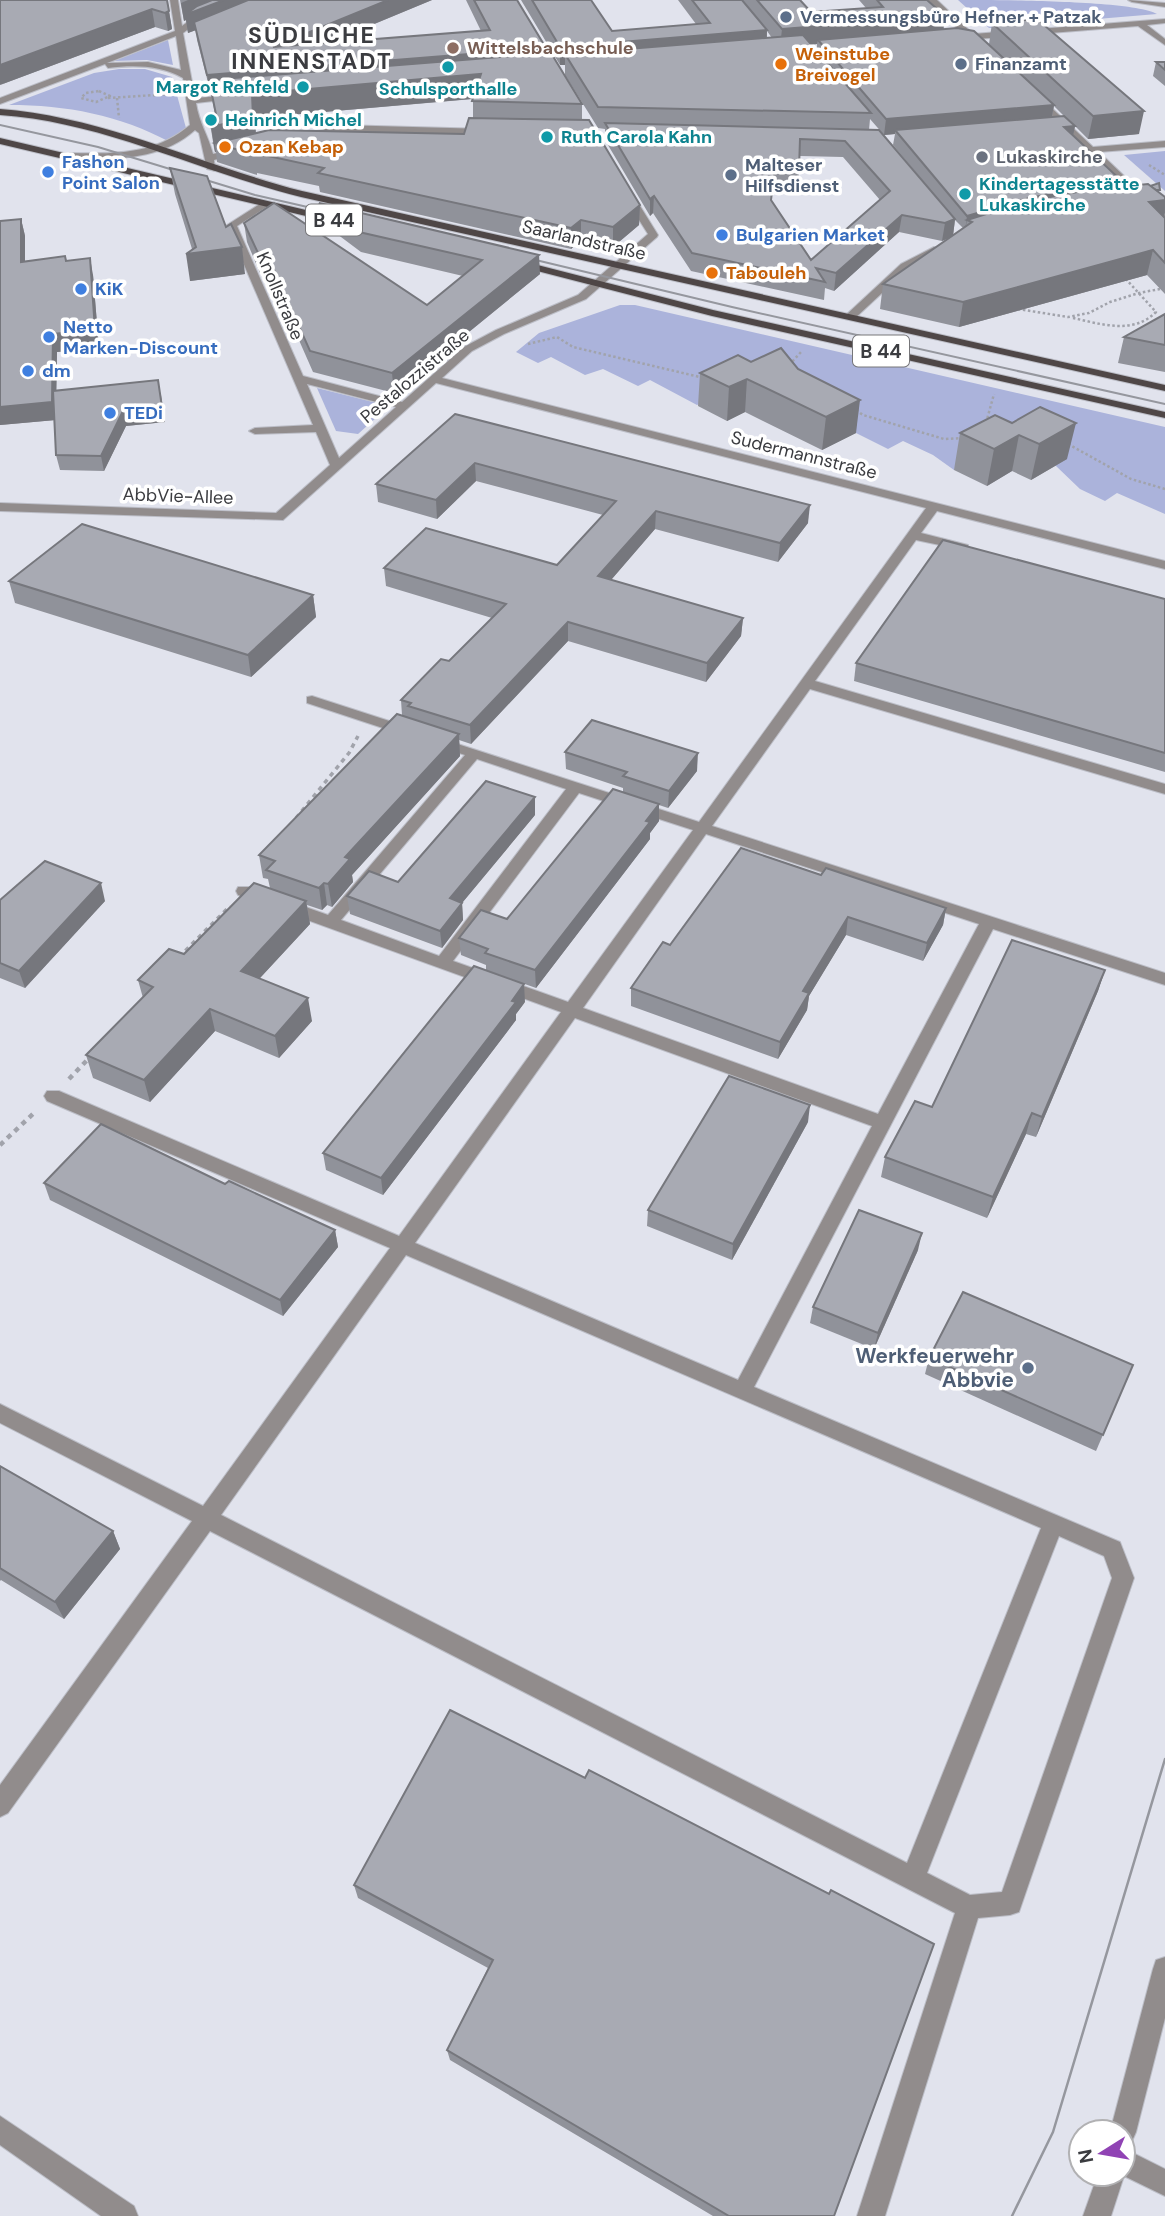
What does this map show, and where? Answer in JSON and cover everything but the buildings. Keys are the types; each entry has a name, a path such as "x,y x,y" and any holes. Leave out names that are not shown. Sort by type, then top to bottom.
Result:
{"main road":[{"name":"Saarlandstraße","path":"0,111 40,115 86,125 212,169 301,194 1165,388"},
{"name":"B 44","path":"0,141 359,225"},
{"name":"Saarlandstraße","path":"504,259 712,313 1165,415"}],"street":[{"path":"174,0 195,126 203,132 212,169"},
{"path":"180,36 195,20 248,0"},
{"path":"932,0 975,41"},
{"path":"1132,0 1165,5"},
{"path":"943,40 975,41 1165,21"},
{"path":"1140,23 1165,43"},
{"path":"0,101 180,36 191,37"},
{"path":"89,68 138,63 175,69 186,76"},
{"path":"1026,89 1165,220"},
{"path":"0,94 27,91"},
{"path":"190,97 245,97"},
{"path":"1051,126 1064,125"},
{"path":"70,156 127,155 159,150 183,138 195,126"},
{"path":"287,140 339,128 498,132"},
{"path":"1091,150 1165,144"},
{"path":"210,158 248,149"},
{"name":"Pestalozzistraße","path":"337,467 468,349 500,332 582,297 653,235 620,180"},
{"path":"1132,204 1165,200"},
{"name":"Knollstraße","path":"266,204 232,225 337,467"},
{"path":"850,317 905,266 946,246"},
{"path":"297,378 404,406"},
{"name":"Sudermannstraße","path":"434,379 1165,565"},
{"path":"255,431 319,428"},
{"name":"AbbVie-Allee","path":"0,508 279,517 337,467"},
{"path":"0,1805 934,506"},
{"path":"913,535 979,552"},
{"path":"806,683 1165,789"},
{"path":"312,700 1165,979"},
{"path":"331,922 475,753"},
{"path":"443,962 576,786"},
{"path":"244,891 572,1008 883,1124"},
{"path":"742,1391 989,921"},
{"path":"0,1413 969,1907 1010,1903 1123,1578 1112,1549 53,1097"},
{"path":"913,1879 1053,1524"},
{"path":"871,2216 969,1907"},
{"path":"1127,2118 1165,1969"},
{"path":"0,2129 124,2216"},
{"path":"1137,2168 1165,2183"},
{"path":"1097,2216 1106,2188"}],"path":[{"path":"108,98 108,93 99,91 89,92 81,97 92,102 108,98 190,97"},
{"path":"117,98 120,122"},
{"path":"1010,307 1114,325 1135,326 1149,322 1156,312 1120,273"},
{"path":"1068,317 1089,313 1110,302 1139,293 1165,288"},
{"path":"523,346 557,337 573,347 710,379"},
{"path":"783,371 810,343"},
{"path":"985,428 997,385"},
{"path":"853,409 863,415 944,439 969,438"},
{"path":"1057,439 1131,478 1165,489"},
{"path":"290,826 349,753 367,718"},
{"path":"176,960 244,891"},
{"path":"0,1145 53,1097 97,1049"}],"shaded area":[{"path":"958,0 1094,3 1143,9 1157,14 989,28"},
{"path":"168,40 173,65 147,60 114,61"},
{"path":"145,69 172,77 186,128 170,142 131,125 92,113 9,105 94,73"},
{"path":"1165,151 1165,191 1124,155"},
{"path":"620,305 635,305 1165,427 1165,514 1117,493 1105,501 1080,489 1032,443 990,449 954,470 933,455 903,441 888,449 848,429 733,388 697,405 650,380 638,386 603,369 585,375 551,357 538,363 516,352 539,333"},
{"path":"317,388 381,404 387,408 358,434 336,431"}],"tram line":[{"path":"0,125 98,147 255,195 338,214"},
{"path":"519,256 732,307 1165,404"},
{"path":"1012,2216 1053,2132 1165,1759"}],"place":[{"name":"Vermessungsbüro Hefner + Patzak","path":"786,17"},
{"name":"Wittelsbachschule","path":"453,48"},
{"name":"Weinstube Breivogel","path":"781,64"},
{"name":"Finanzamt","path":"961,64"},
{"name":"Schulsporthalle","path":"448,67"},
{"name":"Margot Rehfeld","path":"303,87"},
{"name":"Heinrich Michel","path":"211,120"},
{"name":"Ruth Carola Kahn","path":"547,137"},
{"name":"Ozan Kebap","path":"225,147"},
{"name":"Lukaskirche","path":"982,157"},
{"name":"Fashon Point Salon","path":"48,172"},
{"name":"Malteser Hilfsdienst","path":"731,175"},
{"name":"Kindertagesstätte Lukaskirche","path":"965,194"},
{"name":"Bulgarien Market","path":"722,235"},
{"name":"Tabouleh","path":"712,273"},
{"name":"KiK","path":"81,289"},
{"name":"Netto Marken-Discount","path":"49,337"},
{"name":"dm","path":"28,371"},
{"name":"TEDi","path":"110,413"},
{"name":"Werkfeuerwehr Abbvie","path":"1028,1368"}],"district":[{"name":"SÜDLICHE INNENSTADT","path":"312,48"}]}
